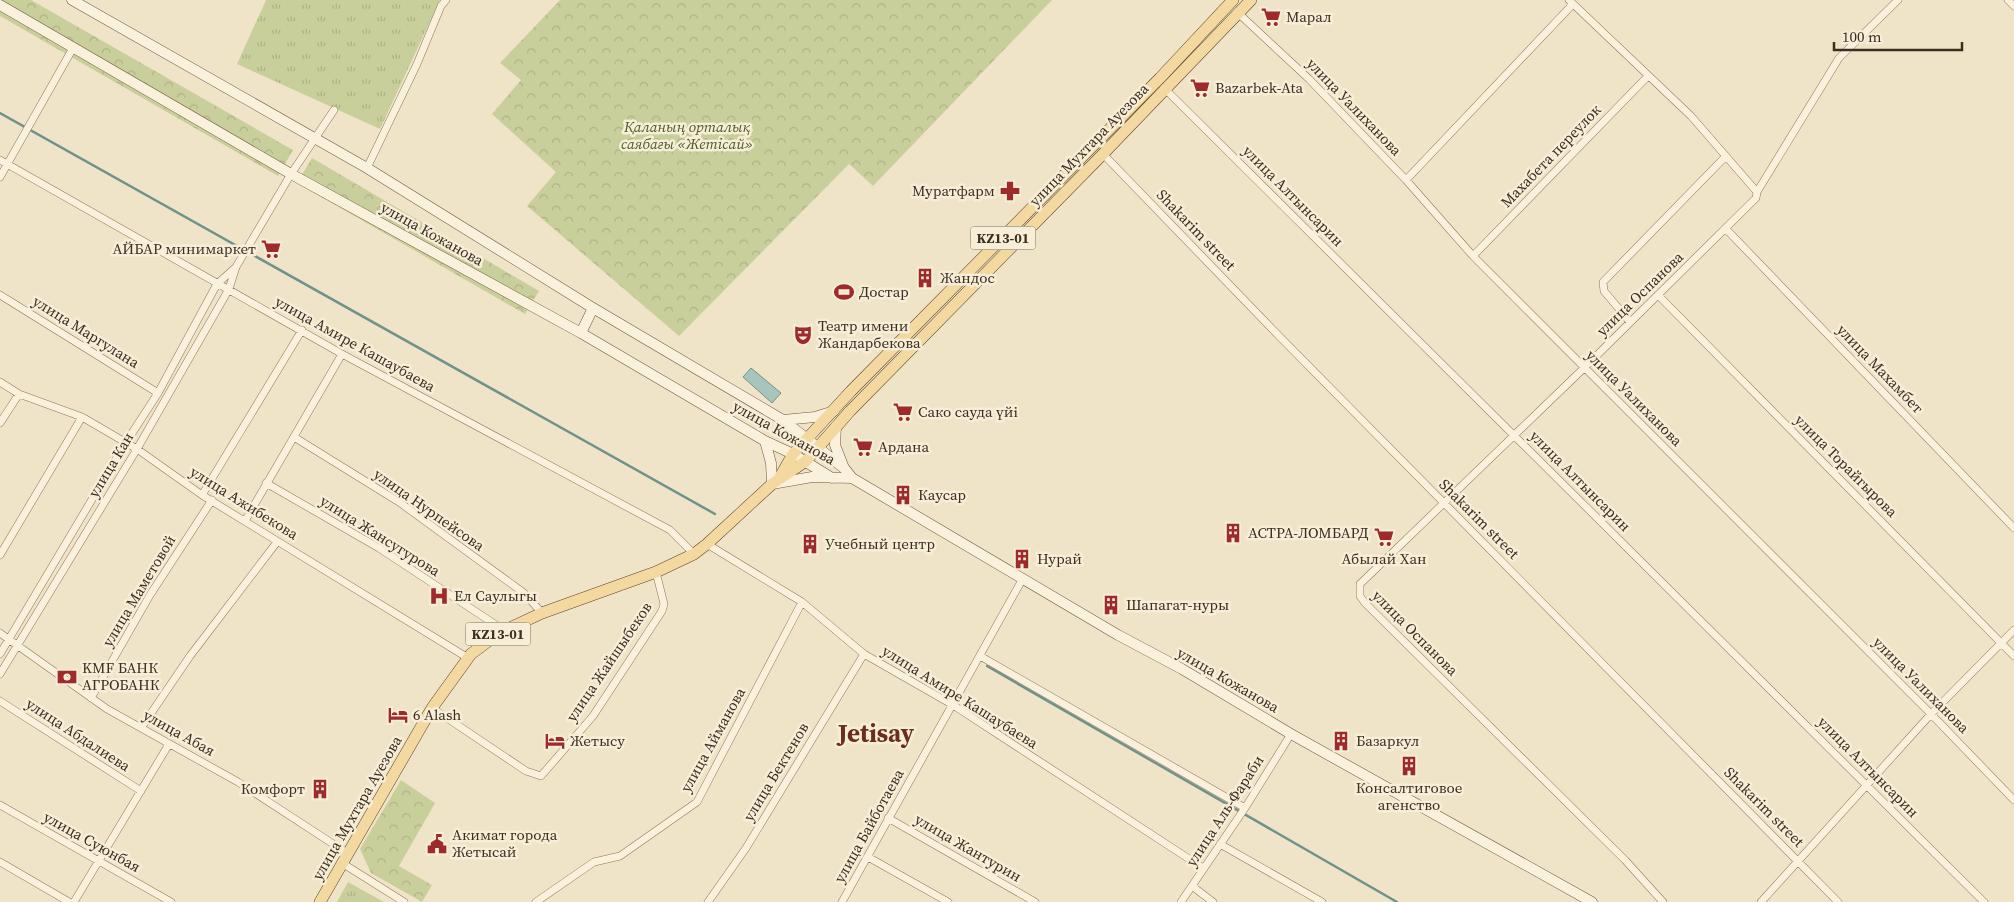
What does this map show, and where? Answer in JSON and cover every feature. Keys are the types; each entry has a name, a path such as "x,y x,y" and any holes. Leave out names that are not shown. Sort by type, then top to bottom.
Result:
{"main road":[{"name":"улица Мухтара Ауезова","path":"775,482 793,454 852,391 1161,85 1251,0"},
{"name":"улица Мухтара Ауезова","path":"320,902 432,708 468,658 499,633 542,613 656,572 694,554 775,482 806,461 836,426 1103,154 1231,2"}],"street":[{"name":"улица Кожанова","path":"72,0 368,168 593,308 783,420 845,469 852,478 1022,580 1118,636 1182,669 1291,734 1592,902"},
{"path":"368,168 417,64 441,6 446,0"},
{"name":"улица Оспанова","path":"1663,902 1625,860 1360,596 1360,584 1584,368 1756,198 1757,192 1839,58 1898,0"},
{"path":"2008,0 2014,6"},
{"name":"улица Уалиханова","path":"1231,2 1238,13 1309,79 1406,180 1473,256 1931,714 2014,800"},
{"path":"1406,180 1571,2 1691,116 1757,192"},
{"name":"улица Кожанова","path":"0,5 291,174 580,333 765,441 806,461 832,478 852,478"},
{"path":"0,176 73,48"},
{"name":"Махабета переулок","path":"1473,256 1648,76"},
{"name":"улица Алтынсарин","path":"1161,85 1984,902"},
{"name":"улица Кан","path":"0,674 137,449 229,289 236,267 291,174 334,110"},
{"name":"Shakarim street","path":"1103,154 1444,504 1838,902"},
{"path":"1630,322 1604,290 1602,286 1604,282 1726,156"},
{"name":"улица Амире Кашаубаева","path":"0,160 342,354 670,530 694,554"},
{"name":"улица Махамбет","path":"1726,229 2014,528"},
{"name":"улица Кан","path":"0,654 125,444 158,393 217,284 236,267"},
{"name":"улица Маргулана","path":"0,295 158,393"},
{"name":"улица Торайгырова","path":"1658,295 2014,656"},
{"path":"580,333 593,308"},
{"path":"202,495 302,330"},
{"path":"245,521 342,354"},
{"name":"улица Ажибекова","path":"0,382 19,394 82,417 125,444 137,449 202,495 468,658"},
{"path":"0,422 19,394"},
{"path":"783,420 815,417 834,411"},
{"path":"0,555 82,417"},
{"path":"836,426 835,445 845,469"},
{"name":"улица Нурпейсова","path":"294,437 399,502 524,594 542,613"},
{"path":"765,441 775,482 812,477 832,478"},
{"name":"улица Жансугурова","path":"266,483 378,548 496,626 499,633"},
{"name":"улица Маметовой","path":"91,698 150,595 212,500"},
{"path":"141,728 190,656 277,542"},
{"name":"улица Амире Кашаубаева","path":"707,544 802,602 864,654 952,705 1203,868"},
{"name":"улица Жайшыбеков","path":"432,708 526,771 540,776 593,716 662,611 664,604 656,572"},
{"name":"улица Байботаева","path":"842,902 1022,580"},
{"name":"улица Айманова","path":"536,902 594,862 620,856 697,802 802,602"},
{"path":"1762,902 1931,714 2014,630"},
{"name":"улица Абая","path":"0,633 107,709 238,782 404,902"},
{"name":"улица Бектенов","path":"708,902 746,848 864,654"},
{"path":"980,656 1245,808"},
{"name":"улица Абдалиева","path":"0,702 141,792"},
{"name":"улица Аль-Фараби","path":"1181,902 1245,808 1291,734"},
{"path":"74,902 169,744"},
{"name":"улица Суюнбая","path":"0,805 171,902"},
{"name":"улица Жантурин","path":"888,818 1035,902"},
{"path":"1220,844 1322,902"},
{"path":"868,857 948,902"},
{"path":"0,862 69,902"},
{"path":"1192,886 1213,902"}],"green space":[{"path":"0,0 31,0 293,150 278,176 0,16"},
{"path":"266,0 440,0 380,129 237,64"},
{"name":"Қаланың орталық саябағы «Жетісай»","path":"560,0 1052,0 873,186 849,164 679,336 527,206 556,172 492,114 521,80 500,63"},
{"path":"312,158 539,291 525,314 297,183"},
{"path":"401,780 435,803 399,866 432,885 422,902 371,873 360,849"},
{"path":"348,882 384,902 337,902"}],"water":[{"path":"751,368 781,393 772,403 743,377"}],"waterway":[{"path":"0,113 715,514"},
{"path":"987,666 1397,902"}],"place":[{"name":"Марал","path":"1271,17"},
{"name":"Bazarbek-Ata","path":"1200,88"},
{"name":"Муратфарм","path":"1010,191"},
{"name":"АЙБАР минимаркет","path":"271,249"},
{"name":"Жандос","path":"925,278"},
{"name":"Достар","path":"844,292"},
{"name":"Театр имени Жандарбекова","path":"803,335"},
{"name":"Сако сауда үйі","path":"903,412"},
{"name":"Ардана","path":"863,447"},
{"name":"Каусар","path":"903,495"},
{"name":"АСТРА-ЛОМБАРД","path":"1233,533"},
{"name":"Абылай Хан","path":"1384,537"},
{"name":"Учебный центр","path":"810,544"},
{"name":"Нурай","path":"1022,559"},
{"name":"Ел Саулыгы","path":"439,596"},
{"name":"Шапагат-нуры","path":"1111,605"},
{"name":"KMF БАНК АГРОБАНК","path":"67,677"},
{"name":"6 Alash","path":"398,715"},
{"name":"Жетысу","path":"555,741"},
{"name":"Базаркул","path":"1341,741"},
{"name":"Консалтиговое агенство","path":"1409,766"},
{"name":"Комфорт","path":"320,789"},
{"name":"Акимат города Жетысай","path":"437,844"}],"district":[{"name":"Jetisay","path":"876,733"}]}
